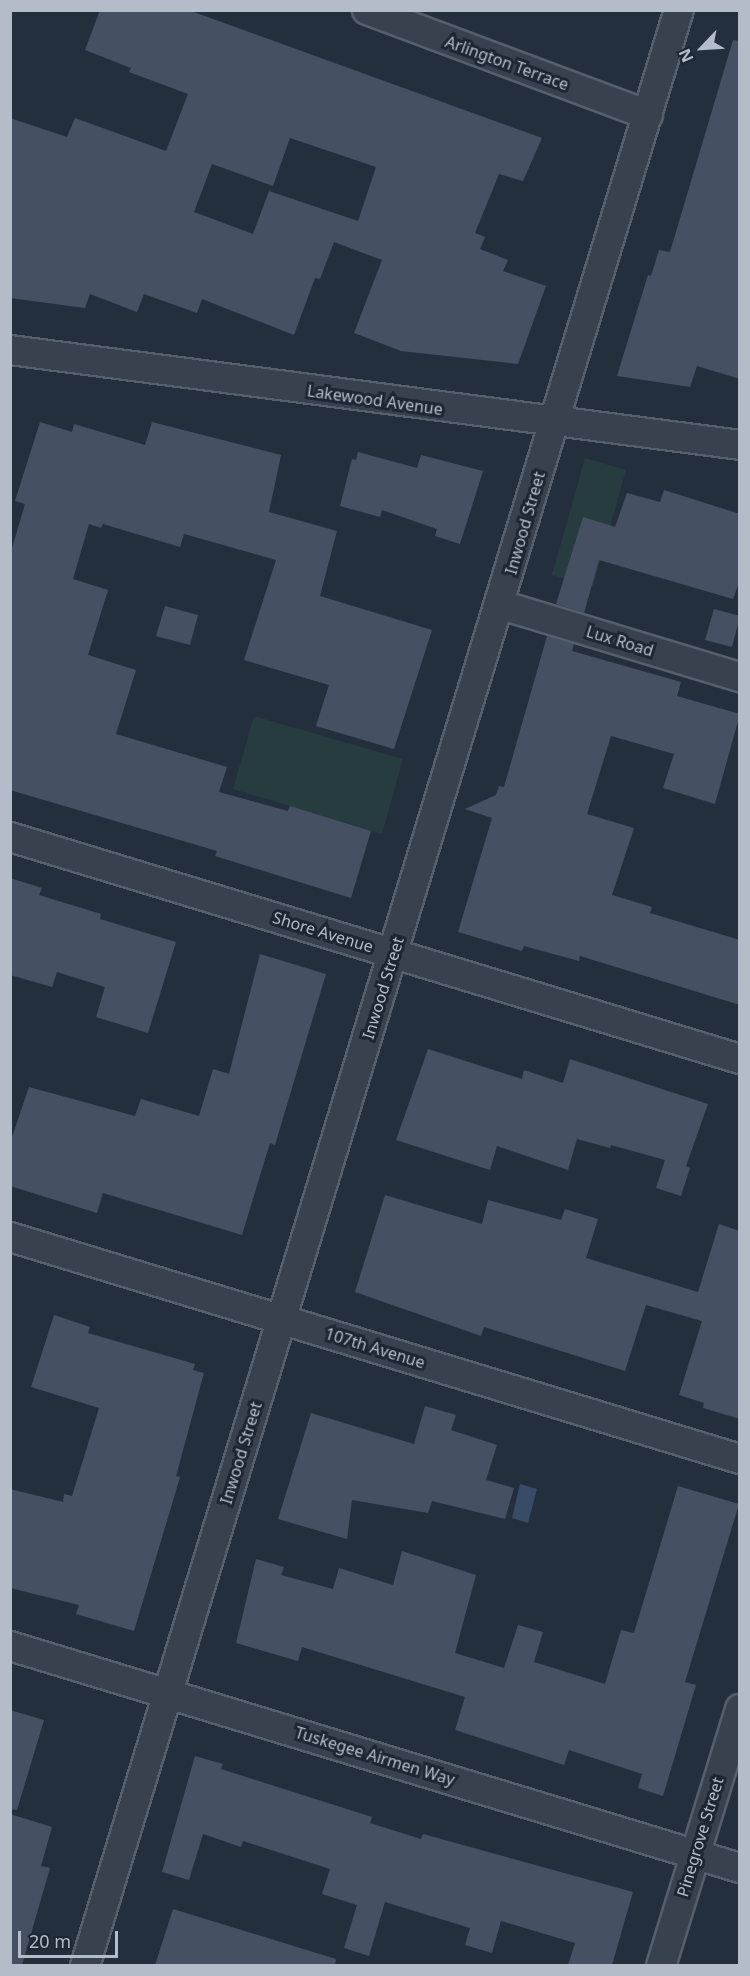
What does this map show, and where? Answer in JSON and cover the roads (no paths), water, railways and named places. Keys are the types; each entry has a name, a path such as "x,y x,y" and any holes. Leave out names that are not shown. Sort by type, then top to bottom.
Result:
{"street":[{"name":"Arlington Terrace","path":"367,10 648,114"},
{"name":"Inwood Street","path":"85,1965 501,605 680,10"},
{"name":"Lakewood Avenue","path":"10,350 554,424 740,445"},
{"name":"Lux Road","path":"501,605 740,677"},
{"name":"Shore Avenue","path":"10,837 740,1059"},
{"name":"107th Avenue","path":"10,1237 740,1459"},
{"name":"Tuskegee Airmen Way","path":"10,1646 740,1868"},
{"name":"Pinegrove Street","path":"661,1965 740,1709"}],"water":[{"path":"520,1484 537,1489 528,1523 512,1518"}]}
